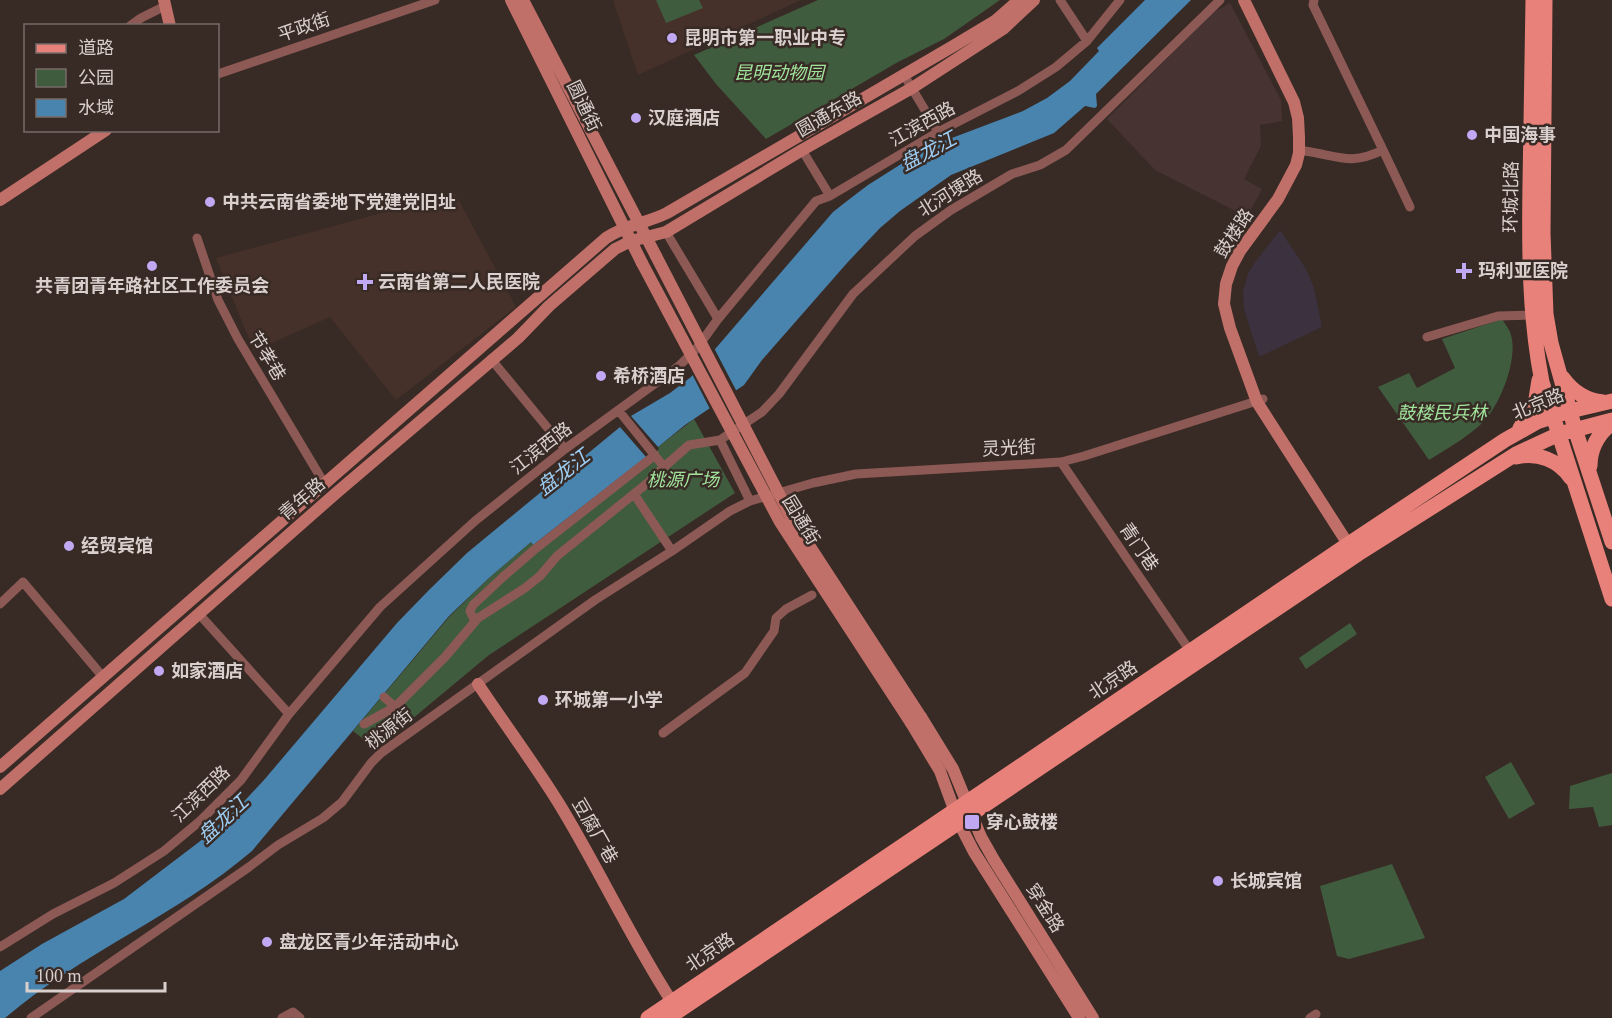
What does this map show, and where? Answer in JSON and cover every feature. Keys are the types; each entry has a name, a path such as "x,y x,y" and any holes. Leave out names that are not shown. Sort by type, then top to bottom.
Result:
{"main road":[{"name":"圆通街","path":"512,0 625,228"},
{"name":"圆通街","path":"522,0 639,223"},
{"name":"圆通东路","path":"625,228 667,213 995,21 1019,0"},
{"name":"圆通东路","path":"631,241 666,232 802,150 912,88 1003,29 1034,0"},
{"name":"鼓楼路","path":"1244,0 1294,102 1299,118 1299,153 1289,180 1278,199 1240,251 1232,266 1226,284 1224,304 1230,328 1260,401 1351,542"},
{"name":"鼓楼路","path":"1252,0 1301,100 1305,117 1305,151 1302,167 1295,183 1246,255 1233,285 1231,303 1260,401"},
{"name":"环城北路","path":"1533,0 1529,258 1531,315 1539,365 1553,416 1612,599"},
{"name":"环城北路","path":"1545,0 1543,234 1546,314 1575,429 1612,542"},
{"path":"165,3 170,24"},
{"path":"0,200 103,132"},
{"name":"园通街","path":"639,223 792,519 916,720 940,771 964,812"},
{"name":"园通街","path":"625,228 780,522 916,720"},
{"name":"青年路","path":"0,767 606,238 625,228"},
{"name":"青年路","path":"0,789 491,359 518,338 549,306 615,249 631,241"},
{"path":"1505,440 1520,428 1535,405 1539,387 1539,365"},
{"path":"1559,372 1578,394 1593,400 1611,401"},
{"name":"北京路","path":"668,1018 1190,651 1505,440 1553,416 1611,401"},
{"path":"1591,475 1590,460 1594,445 1612,421"},
{"name":"北京路","path":"648,1018 1505,460 1559,434 1612,421"},
{"path":"1505,460 1528,455 1543,457 1564,469 1575,486"},
{"name":"豆腐厂巷","path":"478,684 556,800 608,888 653,973 672,1002"},
{"name":"穿金路","path":"964,812 974,852 1079,1018"},
{"name":"穿金路","path":"964,812 1093,1018"}],"street":[{"name":"平政街","path":"219,74 435,0"},
{"path":"1060,0 1087,41"},
{"name":"江滨西路","path":"0,946 53,914 114,883 164,851 200,820 241,780 289,714 380,607 475,521 565,448 622,414 679,366 697,348 717,319 816,201 830,196 938,132 1018,91 1056,67 1087,41 1120,0"},
{"name":"北河埂路","path":"720,440 762,412 779,394 853,294 915,236 951,210 1012,174 1040,165 1066,150 1220,0"},
{"path":"1314,0 1313,6 1410,207"},
{"path":"133,24 165,3"},
{"path":"904,75 938,132"},
{"path":"802,150 830,196"},
{"path":"1305,151 1326,154 1342,160 1358,160 1383,150"},
{"path":"666,232 717,319"},
{"name":"节孝巷","path":"197,238 218,300 238,339 324,483"},
{"path":"1427,337 1498,316 1531,315"},
{"path":"491,359 565,448"},
{"name":"灵光街","path":"750,501 813,483 856,474 1060,462 1260,401"},
{"path":"622,414 664,466"},
{"path":"364,724 395,707 445,657 474,622 540,576 559,554 634,494 689,445 720,440 750,501"},
{"path":"474,622 470,611 473,605 503,577 655,454"},
{"name":"青门巷","path":"1060,462 1190,651"},
{"path":"634,494 672,551"},
{"name":"桃源街","path":"32,1018 278,845 323,818 342,802 381,753 595,600 730,511 750,501"},
{"path":"0,604 23,582 103,677"},
{"path":"663,733 745,673 774,631 776,618 786,609 812,595"},
{"path":"199,614 289,714"},
{"path":"384,697 395,707"},
{"path":"282,1018 293,1012 300,1018"}],"shaded area":[{"name":"昆明市第一职业中专","path":"613,0 801,0 638,75"},
{"path":"1230,3 1281,100 1282,121 1260,125 1261,146 1244,179 1262,189 1247,217 1155,170 1107,119 1212,13"},
{"name":"云南省第二人民医院","path":"455,193 516,307 396,400 330,317 254,351 216,258"},
{"path":"1280,230 1306,269 1314,288 1322,327 1259,357 1244,309 1243,292 1248,273"}],"green space":[{"path":"656,0 699,0 703,8 666,23"},
{"name":"昆明动物园","path":"818,0 1000,0 944,39 898,62 766,139 716,84 694,55"},
{"name":"鼓楼民兵林","path":"1502,319 1509,329 1513,345 1507,379 1497,402 1486,419 1473,431 1429,460 1378,387 1409,373 1417,388 1455,368 1442,339"},
{"name":"桃源广场","path":"694,419 735,493 489,655 376,749 353,731 449,617 490,577 531,542 533,545 648,459 659,449 658,447"},
{"path":"1350,623 1357,634 1306,669 1299,658"},
{"path":"1511,762 1535,804 1509,819 1485,777"},
{"path":"1612,773 1612,825 1599,827 1593,807 1569,809 1570,786"},
{"path":"1392,864 1425,938 1349,959 1337,956 1320,886"}],"water":[{"name":"盘龙江","path":"1145,0 1191,0 1096,94 1097,106 1095,108 1085,106 1054,133 951,175 900,211 880,228 847,263 762,360 744,385 685,425 658,447 631,416 670,393 691,377 833,212 868,185 928,147 1023,111 1047,98 1070,81 1099,51 1097,48"},
{"path":"620,427 646,457 533,545 531,542 449,616 252,851 192,895 65,974 5,1018 0,1018 0,971 42,944 124,899 199,842 238,808 397,623 429,590 467,553"}],"pier":[{"path":"713,346 738,394 711,411 691,372"}],"place":[{"name":"昆明市第一职业中专","path":"672,38"},
{"name":"汉庭酒店","path":"636,118"},
{"name":"中国海事","path":"1472,135"},
{"name":"中共云南省委地下党建党旧址","path":"210,202"},
{"name":"共青团青年路社区工作委员会","path":"152,266"},
{"name":"玛利亚医院","path":"1464,271"},
{"name":"云南省第二人民医院","path":"365,282"},
{"name":"希桥酒店","path":"601,376"},
{"name":"经贸宾馆","path":"69,546"},
{"name":"如家酒店","path":"159,671"},
{"name":"环城第一小学","path":"543,700"},
{"name":"穿心鼓楼","path":"972,822"},
{"name":"长城宾馆","path":"1218,881"},
{"name":"盘龙区青少年活动中心","path":"267,942"}]}
